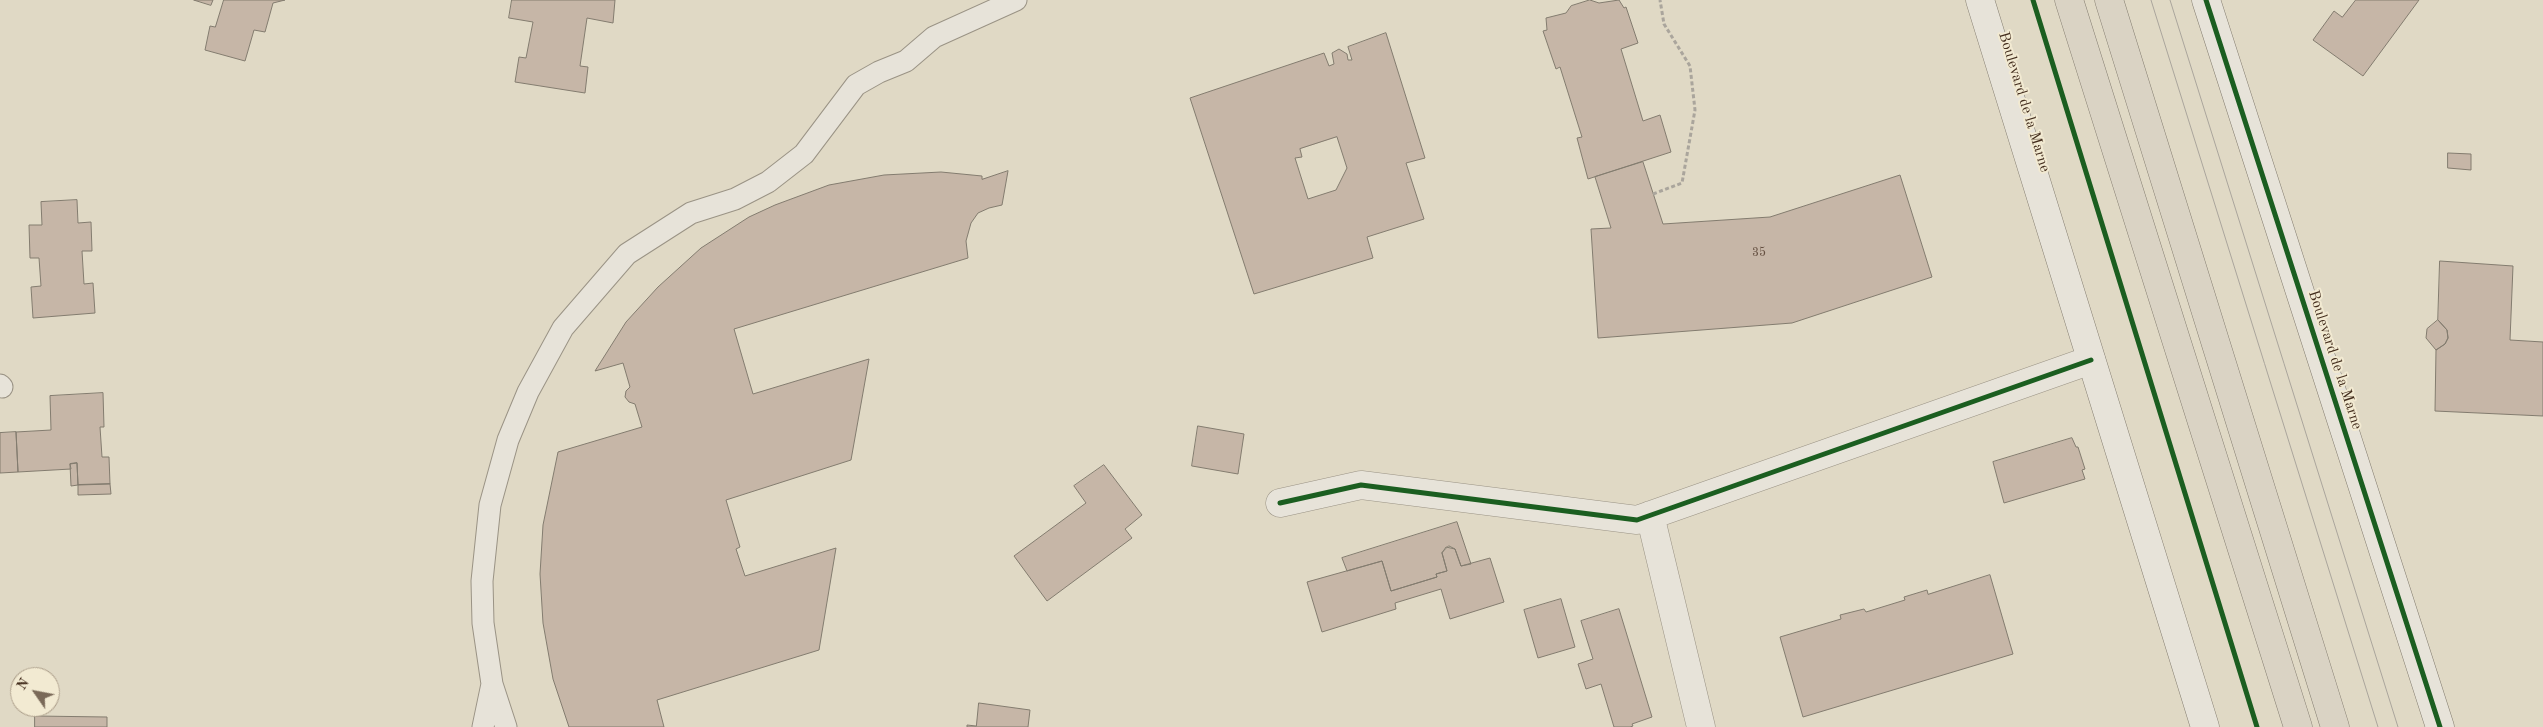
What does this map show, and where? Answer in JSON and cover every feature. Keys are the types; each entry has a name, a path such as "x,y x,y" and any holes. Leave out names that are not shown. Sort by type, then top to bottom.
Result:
{"main road":[{"path":"2069,0 2298,727"},
{"path":"2109,0 2335,727"}],"street":[{"name":"Boulevard de la Marne","path":"1980,0 2205,727"},
{"name":"Boulevard de la Marne","path":"2206,0 2440,727"},
{"path":"1280,503 1361,485 1637,520 2091,360"},
{"path":"1650,515 1701,727"}],"lane":[{"path":"506,727 492,684 483,622 482,581 490,505 508,440 528,392 562,328 627,254 691,213 735,199 768,182 804,154 856,85 879,72 906,61 934,37 1016,0"},
{"path":"483,727 492,684"}],"path":[{"path":"1653,194 1682,183 1695,110 1690,66 1664,24 1660,0"}],"building":[{"path":"194,0 213,0 211,5"},
{"path":"224,0 285,0 273,3 265,32 254,30 245,61 205,50 210,26 215,27"},
{"path":"512,0 615,0 613,23 587,18 580,66 588,67 585,93 515,82 519,57 526,58 533,22 509,18"},
{"path":"1590,0 1599,3 1619,0 1624,8 1626,7 1638,43 1621,49 1643,121 1660,115 1671,152 1588,179 1577,138 1582,137 1560,67 1556,69 1543,31 1547,30 1546,18 1566,13 1571,6"},
{"path":"2356,0 2419,0 2363,76 2313,40 2334,11 2342,17"},
{"path":"1386,33 1425,158 1406,163 1424,219 1367,237 1373,258 1254,294 1190,98 1324,53 1329,66 1334,64 1332,53 1339,49 1347,54 1348,60 1352,60 1348,47","holes":["1337,137 1347,168 1336,190 1308,199 1295,158 1302,157 1300,149"]},
{"path":"2448,153 2471,154 2471,170 2448,168"},
{"path":"1643,162 1663,224 1770,217 1900,175 1932,277 1792,323 1598,338 1591,229 1611,228 1595,177"},
{"path":"1008,171 1002,205 978,213 971,223 966,241 968,258 734,329 753,394 869,359 851,460 726,500 740,547 736,549 745,576 836,548 819,650 657,700 664,727 569,727 553,679 543,623 540,574 543,525 558,452 642,427 635,404 629,402 625,397 626,391 630,387 623,363 595,371 626,322 658,287 701,248 749,217 775,205 829,185 884,175 941,172 982,176 982,179"},
{"path":"77,200 78,223 91,222 92,251 82,251 84,284 93,283 95,313 33,318 31,287 41,286 39,258 30,258 29,225 42,225 41,202"},
{"path":"2440,261 2513,266 2510,340 2543,342 2543,416 2435,411 2436,350 2445,344 2448,338 2447,330 2438,320"},
{"path":"2438,320 2447,330 2448,338 2445,344 2436,350 2426,338 2427,329"},
{"path":"103,393 104,427 100,427 102,457 109,457 110,484 78,485 77,463 70,464 71,469 18,472 16,432 51,430 50,396"},
{"path":"1198,426 1244,434 1238,474 1192,466"},
{"path":"16,432 18,472 0,473 0,433"},
{"path":"2072,438 2076,447 2078,447 2085,469 2082,470 2085,479 2004,503 1993,462"},
{"path":"77,463 78,485 71,486 70,464"},
{"path":"1104,465 1142,515 1125,529 1132,538 1047,601 1014,556 1086,503 1074,486"},
{"path":"110,484 111,494 78,495 78,485"},
{"path":"1457,522 1471,564 1461,566 1455,549 1446,547 1442,553 1447,571 1436,574 1437,577 1391,591 1382,561 1347,571 1342,558"},
{"path":"1449,546 1455,549 1461,566 1490,558 1504,602 1450,619 1441,589 1395,603 1396,609 1322,632 1307,582 1382,561 1391,591 1437,577 1436,574 1447,571 1442,553"},
{"path":"1990,575 2013,654 1803,717 1780,637 1841,619 1840,615 1864,609 1866,612 1905,600 1904,597 1927,590 1928,594"},
{"path":"1561,599 1575,647 1538,658 1524,610"},
{"path":"1619,609 1652,717 1632,724 1633,726 1630,727 1614,727 1601,684 1586,689 1578,664 1593,659 1581,621"},
{"path":"979,703 1030,710 1028,727 967,727 967,725 976,726"},
{"path":"35,717 107,717 107,727 35,727"}],"tram line":[{"path":"2151,0 2378,727"},
{"path":"2170,0 2398,727"}],"cycle path":[{"path":"2033,0 2257,727"},
{"path":"2206,0 2440,727"},
{"path":"1280,503 1361,485 1637,520 2091,360"}]}
